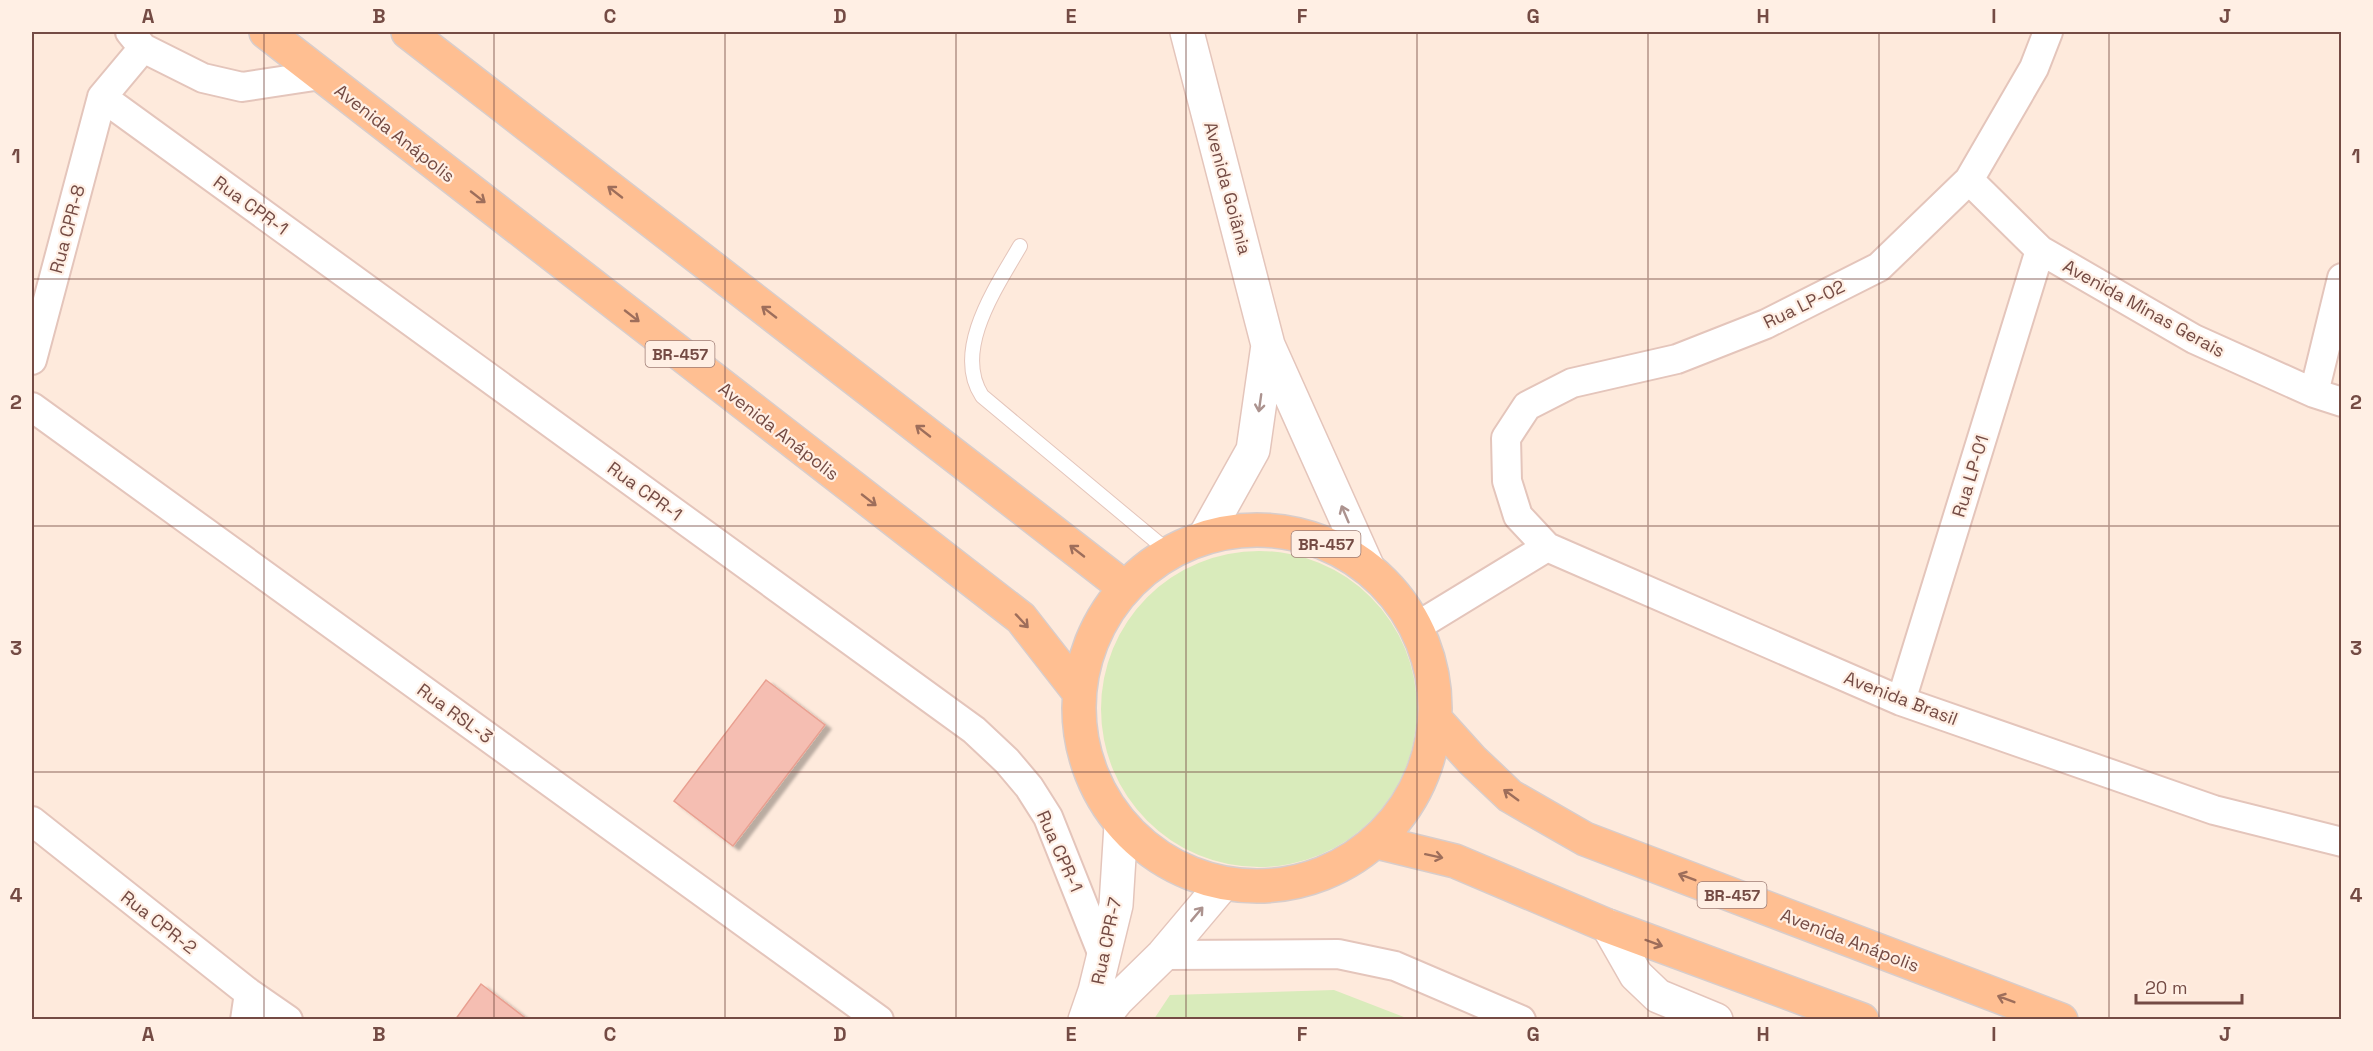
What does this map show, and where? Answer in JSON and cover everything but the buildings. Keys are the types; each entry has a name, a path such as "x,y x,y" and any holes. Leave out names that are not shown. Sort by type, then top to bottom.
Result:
{"main road":[{"name":"Avenida Anápolis","path":"266,32 1021,618 1078,691"},
{"path":"408,32 1124,587"},
{"name":"BR-457","path":"1262,529 1318,540 1368,568 1396,596 1416,627 1432,672 1435,719 1418,787 1377,842 1331,872 1278,887 1222,885 1166,863 1120,825 1085,762 1078,691 1092,635 1124,587 1161,556 1170,552 1205,536 1262,529"},
{"name":"Avenida Anápolis","path":"1435,719 1472,760 1510,796 1585,839 2061,1020"},
{"path":"1377,842 1455,861 1608,926 1862,1020"}],"street":[{"name":"Avenida Goiânia","path":"1187,32 1268,345 1368,568"},
{"name":"Rua LP-02","path":"1507,481 1506,438 1527,406 1572,382 1677,359 1766,324 1879,267 1969,180 2034,68 2048,32"},
{"path":"102,97 136,40 203,78 242,87 321,75"},
{"name":"Rua CPR-8","path":"32,360 102,97"},
{"name":"Rua CPR-1","path":"102,97 974,730 1007,761 1029,787 1048,817 1104,955"},
{"name":"Avenida Minas Gerais","path":"1969,180 2040,250 2193,339 2314,393 2342,402"},
{"name":"Rua LP-01","path":"1901,701 2040,250"},
{"path":"2314,393 2342,278"},
{"name":"Avenida Goiânia","path":"1205,536 1253,450 1268,345"},
{"name":"Rua RSL-3","path":"32,407 879,1020"},
{"name":"Avenida Brasil","path":"1507,481 1518,516 1547,547 1901,701 2214,810 2342,842"},
{"path":"1416,627 1547,547"},
{"name":"Rua CPR-2","path":"32,821 247,1006 288,1020"},
{"name":"Rua CPR-7","path":"1085,1020 1095,992 1116,905 1120,825"},
{"name":"Rua CPR-7","path":"1101,1020 1117,1000 1163,955 1222,885"},
{"path":"1608,926 1636,975 1658,996 1716,1020"},
{"path":"1163,955 1338,954 1395,966 1521,1020"}],"lane":[{"path":"1020,246 981,314 972,361 974,383 982,396 1170,552"}],"green space":[{"path":"1259,551 1290,554 1320,563 1347,578 1371,597 1390,621 1405,648 1414,678 1417,709 1414,740 1405,770 1390,797 1371,821 1347,840 1320,855 1290,864 1259,867 1228,864 1198,855 1171,840 1147,821 1128,797 1113,770 1104,740 1101,709 1104,678 1113,648 1128,621 1147,597 1171,578 1198,563 1228,554"},
{"path":"1334,990 1409,1019 1154,1019 1170,995"}]}
